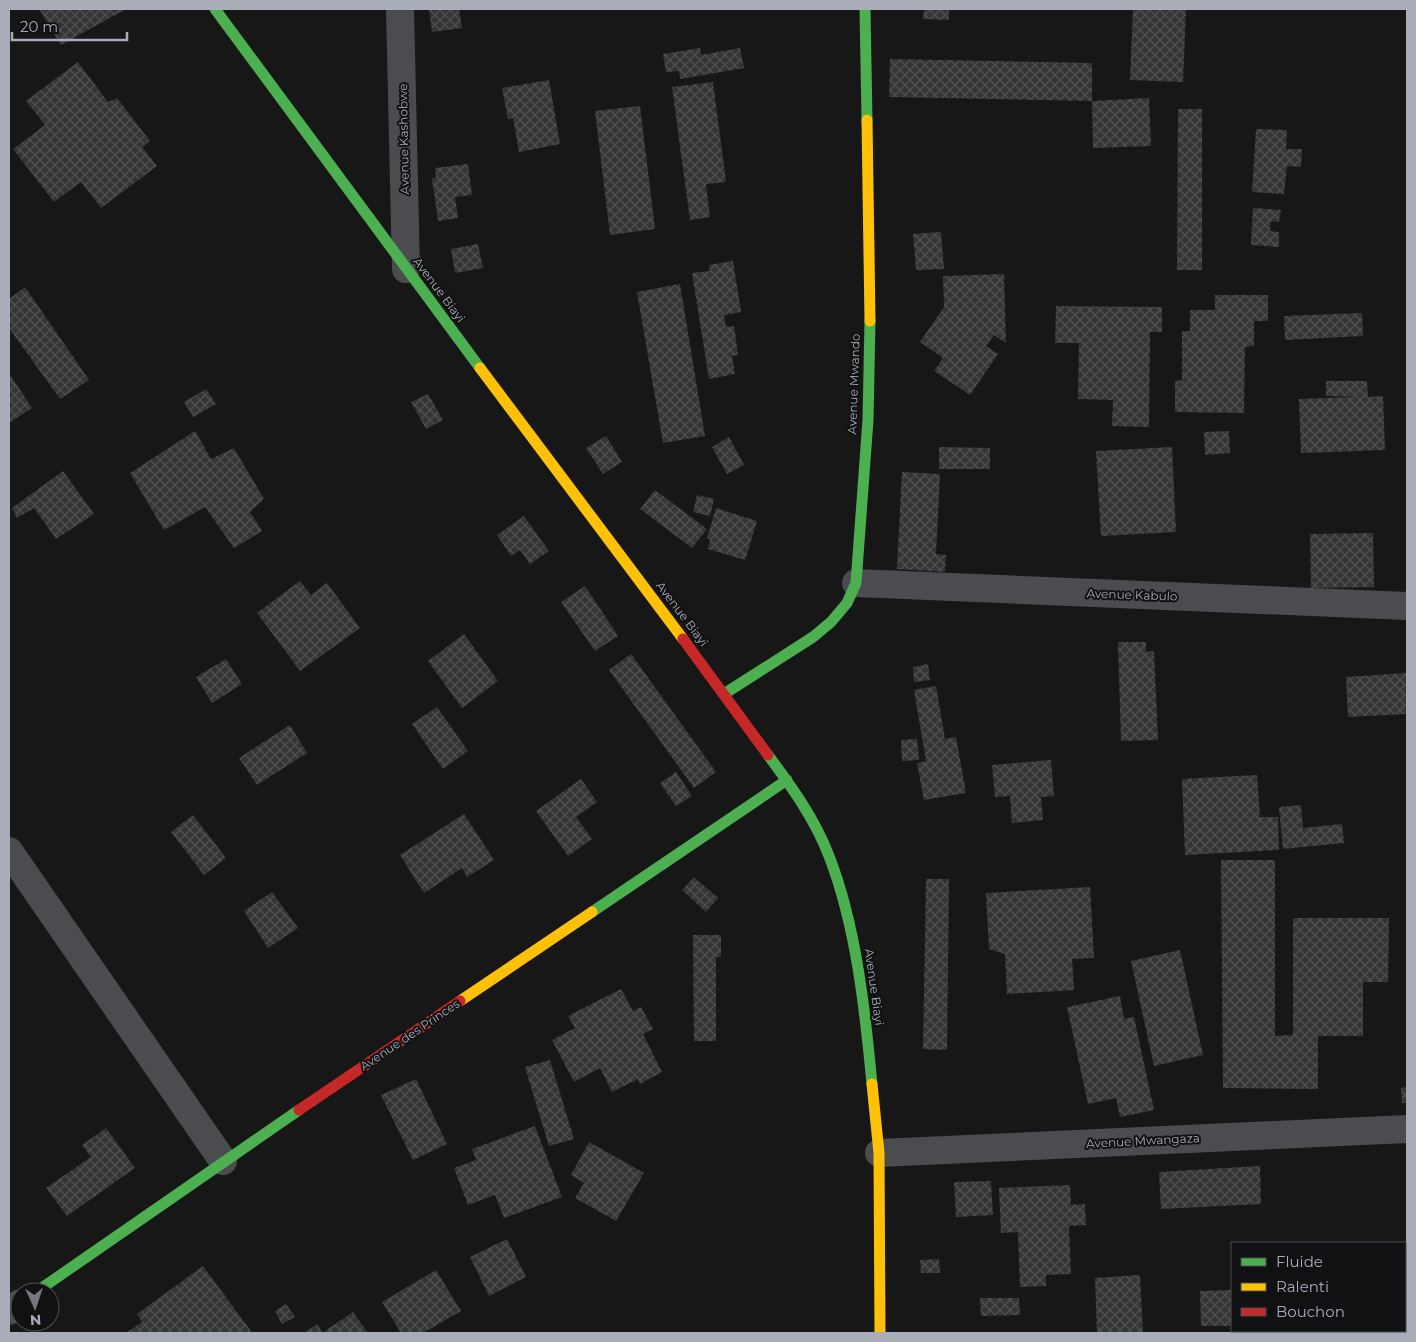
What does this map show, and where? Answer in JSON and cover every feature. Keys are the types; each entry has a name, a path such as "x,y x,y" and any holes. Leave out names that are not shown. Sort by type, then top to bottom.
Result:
{"street":[{"name":"Avenue Biayi","path":"215,9 406,269 724,694 787,780 811,819 829,855 847,914 859,972 868,1038 879,1153 880,1333"},
{"name":"Avenue Kashobwe","path":"400,9 406,269"},
{"name":"Avenue Mwando","path":"724,694 813,637 831,622 848,603 856,583 868,420 870,301 865,9"},
{"name":"Avenue Kabulo","path":"856,583 1407,606"},
{"name":"Avenue des Princes","path":"50,1282 223,1161 787,780"},
{"path":"9,851 223,1161"},
{"name":"Avenue Mwangaza","path":"879,1153 1407,1129"}],"building":[{"path":"39,9 126,9 61,45"},
{"path":"429,9 459,9 462,28 432,32"},
{"path":"924,9 949,9 949,20 923,19"},
{"path":"1133,9 1186,9 1183,82 1130,80"},
{"path":"700,48 701,55 740,48 744,68 680,79 679,71 666,72 663,54"},
{"path":"890,59 1092,63 1092,101 889,97"},
{"path":"78,62 108,102 117,98 150,141 142,147 157,166 101,208 81,182 54,202 13,149 45,125 26,101"},
{"path":"549,80 560,144 519,152 513,118 508,119 502,88"},
{"path":"713,82 726,182 706,184 710,217 690,220 672,87"},
{"path":"1149,98 1151,146 1093,148 1092,101"},
{"path":"640,106 655,229 610,235 595,111"},
{"path":"1178,109 1202,109 1202,270 1177,270"},
{"path":"1256,129 1287,130 1286,149 1302,149 1301,167 1287,166 1284,194 1252,192"},
{"path":"468,164 472,195 455,197 458,218 438,221 432,178 436,178 435,168"},
{"path":"1253,208 1281,210 1279,222 1271,221 1270,231 1279,232 1279,247 1251,245"},
{"path":"941,232 944,269 916,270 913,234"},
{"path":"478,244 483,268 455,273 451,249"},
{"path":"733,261 741,312 724,315 726,327 734,326 738,355 732,356 735,374 709,379 692,273 710,271 709,265"},
{"path":"1004,274 1006,343 994,335 986,346 998,354 970,395 934,371 943,358 920,342 944,307 943,276"},
{"path":"680,284 705,436 663,443 637,292"},
{"path":"25,287 89,380 60,399 9,328 9,299"},
{"path":"1215,295 1268,295 1268,321 1254,321 1254,346 1245,347 1244,413 1175,412 1175,381 1182,380 1182,331 1190,331 1190,310 1215,310"},
{"path":"1056,306 1162,307 1162,332 1150,332 1149,427 1112,426 1113,400 1078,399 1079,343 1055,343"},
{"path":"1362,313 1363,336 1285,340 1284,316"},
{"path":"9,373 32,408 9,423 9,412 12,417 9,411"},
{"path":"1326,381 1367,381 1368,397 1383,396 1385,450 1301,453 1299,399 1356,397 1326,396"},
{"path":"206,389 216,404 193,417 184,402"},
{"path":"428,394 443,420 426,429 411,402"},
{"path":"195,431 211,459 234,448 264,499 250,512 262,531 234,548 205,507 164,530 130,473"},
{"path":"1229,431 1230,453 1205,455 1204,432"},
{"path":"606,436 622,462 603,474 586,448"},
{"path":"729,437 744,465 727,474 712,447"},
{"path":"939,447 990,448 990,469 939,469"},
{"path":"1172,447 1176,532 1101,536 1096,451"},
{"path":"63,471 94,514 56,539 34,508 17,518 12,508"},
{"path":"902,472 940,474 936,554 946,555 945,572 897,569"},
{"path":"655,490 707,529 692,548 640,509"},
{"path":"697,495 714,499 710,516 693,512"},
{"path":"716,508 757,521 745,560 708,549 710,540 707,538"},
{"path":"524,516 549,551 530,564 520,550 511,556 497,535"},
{"path":"1373,533 1374,587 1311,588 1310,534"},
{"path":"300,581 311,595 327,583 360,628 300,671 257,613"},
{"path":"585,586 618,636 595,651 561,602"},
{"path":"464,634 498,681 462,708 428,661"},
{"path":"1118,642 1146,642 1146,652 1154,651 1158,740 1121,741"},
{"path":"631,654 716,772 694,788 609,670"},
{"path":"226,659 242,684 212,703 196,677"},
{"path":"928,664 930,680 914,682 913,667"},
{"path":"1407,673 1407,714 1348,717 1346,677"},
{"path":"936,686 945,739 956,737 966,793 924,800 917,763 926,761 914,690"},
{"path":"437,707 468,751 443,769 412,724"},
{"path":"290,725 307,753 257,785 239,758"},
{"path":"917,739 919,760 902,761 901,740"},
{"path":"1051,760 1054,796 1041,797 1043,820 1012,823 1010,796 995,797 992,765"},
{"path":"676,772 692,796 676,806 660,783"},
{"path":"1257,775 1260,817 1278,817 1279,850 1185,855 1182,779"},
{"path":"581,779 597,802 576,817 592,839 568,856 536,811"},
{"path":"1301,805 1303,828 1342,824 1344,843 1283,849 1279,807"},
{"path":"464,814 494,860 467,877 462,868 424,893 400,855"},
{"path":"193,815 226,858 204,875 171,832"},
{"path":"1221,860 1275,860 1275,1036 1293,1035 1293,918 1389,918 1388,982 1363,982 1363,1036 1318,1036 1318,1089 1223,1088"},
{"path":"694,877 718,898 706,912 682,890"},
{"path":"926,879 949,879 947,1050 923,1049"},
{"path":"1090,887 1094,958 1072,959 1074,990 1007,994 1005,954 989,949 986,893"},
{"path":"272,892 298,928 268,948 244,911"},
{"path":"693,935 721,935 721,957 716,957 716,1041 694,1041"},
{"path":"1180,950 1203,1055 1154,1066 1131,961"},
{"path":"621,989 633,1011 641,1007 653,1029 643,1034 662,1072 640,1084 638,1079 612,1092 600,1068 574,1082 552,1040 575,1028 568,1016"},
{"path":"1120,996 1124,1019 1134,1017 1154,1110 1120,1117 1116,1098 1088,1104 1067,1007"},
{"path":"550,1060 574,1139 549,1146 525,1067"},
{"path":"416,1079 447,1144 413,1160 381,1095"},
{"path":"1407,1087 1407,1103 1402,1103 1401,1088"},
{"path":"535,1126 562,1197 504,1218 495,1195 468,1205 454,1168 476,1160 472,1149"},
{"path":"106,1128 135,1168 67,1216 46,1188 91,1157 82,1145"},
{"path":"589,1142 644,1173 616,1221 575,1198 584,1183 571,1175"},
{"path":"1260,1166 1261,1204 1161,1209 1159,1172"},
{"path":"991,1181 993,1215 956,1217 954,1182"},
{"path":"1070,1185 1071,1205 1085,1204 1086,1225 1069,1226 1071,1274 1046,1275 1046,1286 1020,1287 1018,1232 1001,1233 999,1188"},
{"path":"507,1239 526,1277 489,1296 470,1257"},
{"path":"939,1259 940,1273 921,1273 920,1260"},
{"path":"203,1266 251,1331 249,1333 126,1333 142,1322 137,1314"},
{"path":"436,1270 461,1311 423,1333 401,1333 382,1302"},
{"path":"1140,1275 1143,1333 1097,1333 1095,1278"},
{"path":"1231,1290 1231,1326 1201,1326 1200,1291"},
{"path":"980,1298 1019,1298 1020,1315 981,1316"},
{"path":"286,1304 295,1317 282,1324 275,1311"},
{"path":"353,1312 368,1333 322,1333"},
{"path":"1407,1312 1407,1333 1402,1333 1406,1332"},
{"path":"318,1324 322,1333 304,1333"},
{"path":"1279,1332 1334,1332 1334,1333"}],"traffic: fast":[{"path":"215,9 480,368"},
{"path":"865,9 867,120"},
{"path":"724,694 813,637 831,622 847,603 856,583 868,420 870,321"},
{"path":"768,755 810,816 829,856 838,883 853,939 858,968 872,1084"},
{"path":"592,912 787,780"},
{"path":"50,1282 299,1110"}],"traffic: slow":[{"path":"867,120 870,321"},
{"path":"480,368 683,639"},
{"path":"460,1001 592,912"},
{"path":"872,1084 879,1153 880,1333"}],"traffic: jam":[{"path":"683,639 768,755"},
{"path":"299,1110 460,1001"}]}
